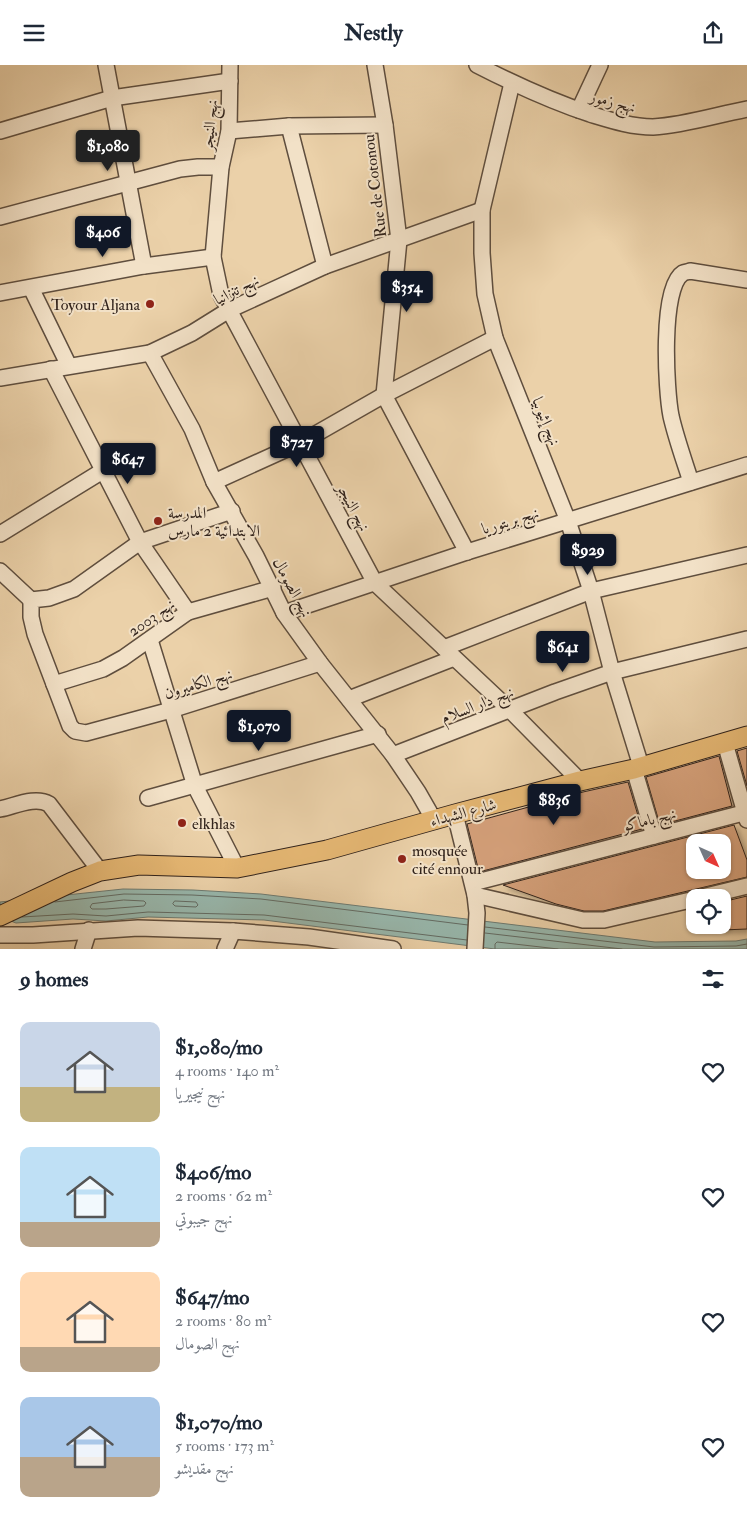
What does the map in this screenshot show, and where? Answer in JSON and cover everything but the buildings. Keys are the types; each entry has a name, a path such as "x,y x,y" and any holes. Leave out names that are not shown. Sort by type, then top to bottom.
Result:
{"main road":[{"name":"شارع الشهداء","path":"0,915 100,871 139,865 236,868 327,850 580,781 638,768 747,736"}],"street":[{"path":"106,65 144,265"},
{"name":"نهج النيجر","path":"230,65 229,131 221,167 213,257 221,295 375,583 510,710 580,781"},
{"name":"Rue de Cotonou","path":"375,65 385,125 399,240 384,395"},
{"name":"نهج زمور","path":"477,65 512,83 617,123 652,127 692,121 747,109"},
{"path":"579,110 600,65"},
{"path":"0,131 112,98 230,81"},
{"name":"نهج إثيوبيا","path":"512,83 482,209 482,253 485,294 495,338 568,521 590,591 612,672 628,719 654,836"},
{"path":"229,131 289,126 385,125"},
{"path":"289,126 325,266"},
{"path":"0,217 180,169 221,167"},
{"name":"نهج تنزانيا","path":"0,378 150,353 192,333 229,310 325,266 482,209"},
{"path":"0,291 31,288 144,265 213,257"},
{"path":"691,482 675,431 666,381 670,297 678,278 683,273 690,271 747,281"},
{"path":"31,288 69,366"},
{"path":"214,482 300,443 384,395 495,338"},
{"name":"نهج الصومال","path":"150,353 192,429 214,482 232,511 273,588 284,613 320,663 393,755 434,820"},
{"path":"51,369 140,542 188,612"},
{"path":"384,395 467,552"},
{"name":"نهج بريتوريا","path":"284,613 467,552 747,465"},
{"path":"0,534 104,470"},
{"path":"31,600 49,598 74,589 140,542 232,511"},
{"path":"349,699 590,591 747,555"},
{"path":"0,571 31,600 31,617 35,635 54,684"},
{"name":"نهج 2003","path":"54,684 103,669 150,640 188,612 273,588"},
{"name":"نهج دار السلام","path":"393,755 612,672 747,639"},
{"path":"150,640 195,785 236,868"},
{"name":"نهج الكاميرون","path":"54,684 70,726 75,731 86,733 171,710 320,663"},
{"path":"148,798 378,735"},
{"path":"725,743 746,815"},
{"path":"0,809 35,800 44,801 53,809 100,871"},
{"path":"455,814 474,889 477,913 475,949"},
{"name":"نهج باماكو","path":"474,889 654,836 746,815"},
{"path":"731,890 747,886"},
{"path":"474,889 583,920 604,920 686,901"},
{"path":"0,935 33,935 138,928 233,931 309,937 393,949"},
{"path":"84,949 89,930"},
{"path":"225,949 233,931"}],"water":[{"path":"123,889 193,890 261,894 655,942 736,941 747,939 747,949 495,949 264,920 148,917 106,921 73,919 16,923 0,917 0,902"}],"place":[{"name":"Toyour Aljana","path":"150,304"},
{"name":"المدرسة الابتدائية 2 مارس","path":"158,521"},
{"name":"elkhlas","path":"182,823"},
{"name":"mosquée cité ennour","path":"402,859"}]}
